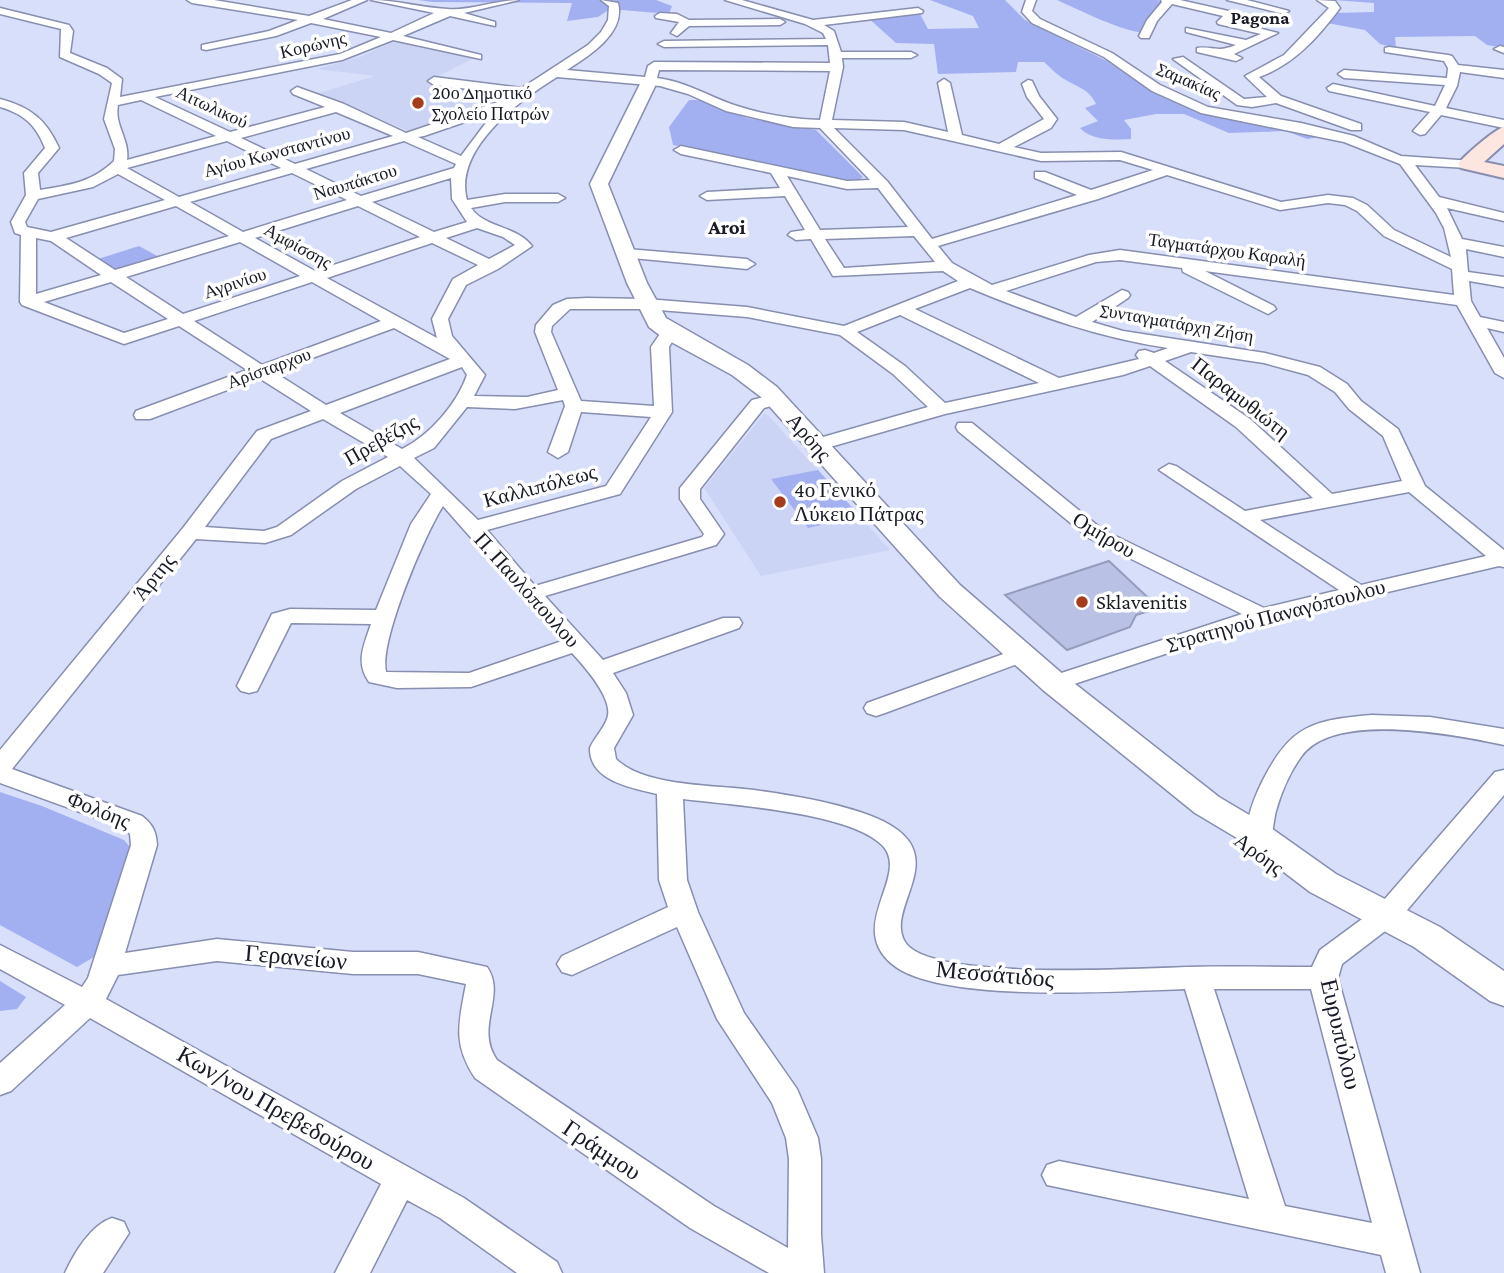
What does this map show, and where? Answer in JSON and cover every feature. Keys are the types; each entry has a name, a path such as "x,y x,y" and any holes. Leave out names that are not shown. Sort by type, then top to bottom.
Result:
{"main road":[{"path":"1468,164 1490,148 1504,133"},
{"path":"1468,164 1504,172"}],"street":[{"path":"192,0 255,8 393,36 477,57"},
{"path":"206,47 266,36 362,0"},
{"path":"376,0 450,13 491,24"},
{"name":"Κορώνης","path":"114,102 334,59 363,50 431,18 514,0"},
{"path":"524,246 511,234 477,223 462,205 457,186 461,166 511,102 557,74 588,50 612,25 616,13 614,5 606,0"},
{"path":"730,0 811,22 828,31 836,55 826,125"},
{"name":"Σαμακίας","path":"1031,0 1026,10 1033,19 1108,55 1149,84 1218,114 1301,127 1349,139 1388,158 1468,164"},
{"path":"1145,36 1152,20 1167,0 1231,14 1222,21 1272,33 1222,55"},
{"path":"1185,18 1232,0 1284,11"},
{"path":"1208,79 1240,77 1273,68 1294,55 1335,8 1331,3 1322,0"},
{"path":"0,10 65,27 67,31 63,54 118,80 110,120 122,152 115,167"},
{"path":"660,16 679,18 686,23 811,22 863,12 918,11"},
{"path":"652,73 664,44 686,23"},
{"path":"1190,30 1294,55"},
{"path":"664,44 836,55 911,55"},
{"path":"1201,50 1273,68"},
{"path":"1389,50 1504,74"},
{"path":"557,74 652,73 836,55"},
{"path":"1179,59 1241,102 1278,99"},
{"path":"1420,131 1438,111 1451,82 1451,63"},
{"path":"652,73 754,115 793,123 883,123 955,135 1044,157 1116,155 1276,205 1292,206 1328,199 1352,202 1389,233 1460,271 1504,282"},
{"name":"Αρόης","path":"652,73 599,184 646,304 657,322 670,332 740,370 776,399 936,577 1020,655 1207,806 1259,836 1323,883 1387,915"},
{"path":"1344,74 1451,82"},
{"path":"1240,77 1278,99 1364,131 1370,140 1363,145"},
{"path":"434,81 524,92"},
{"path":"944,83 955,135"},
{"path":"1003,147 1046,125 1051,119 1051,115 1033,100 1028,84"},
{"path":"1333,88 1504,124"},
{"path":"297,91 409,136 461,166"},
{"name":"Αιτωλικού","path":"142,96 294,167 357,201 492,266"},
{"name":"Αγίου Κωνσταντίνου","path":"52,237 409,136 511,102"},
{"path":"0,103 38,119 52,148 31,173 33,195 17,225 20,230 29,234 30,304"},
{"path":"33,195 95,183 115,167 340,107"},
{"name":"Συνταγματάρχη Ζήση","path":"826,125 833,136 881,184 946,266 971,282 1036,310 1121,336 1289,363 1325,377 1391,433 1414,485 1503,560"},
{"path":"681,150 846,185 881,184"},
{"path":"1405,161 1449,222 1457,243 1463,301 1504,373"},
{"name":"Ναυπάκτου","path":"30,304 461,166"},
{"name":"Αμφίσσης","path":"115,167 463,360"},
{"path":"776,170 839,272 946,266"},
{"path":"796,235 924,238 1093,196 1168,170"},
{"path":"1040,175 1093,196"},
{"path":"707,196 788,192"},
{"path":"462,205 505,198 558,198"},
{"path":"1434,200 1504,217"},
{"name":"Αγρινίου","path":"30,304 124,339 477,223"},
{"name":"Π. Παυλόπουλου","path":"29,234 52,237 323,411 402,458 472,528 598,670 620,705 621,713 619,722 602,746 602,756 608,766 624,775 670,789"},
{"path":"1457,243 1504,252"},
{"name":"Πρεβέζης","path":"190,532 272,536 284,531 349,485 427,444 472,387 476,375 442,331 440,319 459,282 524,246"},
{"path":"627,254 747,264"},
{"name":"Ταγματάρχου Καραλή","path":"991,291 1107,256 1177,262 1463,301"},
{"path":"1177,262 1268,309"},
{"path":"845,331 971,282"},
{"path":"1078,323 1122,295"},
{"path":"558,452 571,399 543,332 551,316 563,306 575,303 646,304 760,313 845,331 899,370 942,409"},
{"path":"899,308 1056,384"},
{"path":"1474,320 1504,327"},
{"name":"Αρίσταρχου","path":"143,415 394,322"},
{"path":"462,401 518,405 571,399 663,412 660,347 670,332"},
{"name":"Παραμυθιώτη","path":"1121,336 1243,423 1328,501"},
{"path":"816,445 942,409 1153,360 1189,346"},
{"name":"Άρτης","path":"0,767 190,532 264,435 463,360"},
{"path":"530,594 709,541 714,534 690,499 690,488 758,404 776,399"},
{"name":"Καλλιπόλεως","path":"472,528 613,489 663,412"},
{"name":"Ομήρου","path":"965,427 1096,534 1261,615"},
{"path":"1170,470 1356,592"},
{"path":"1243,517 1414,485"},
{"path":"441,495 421,524 384,617 372,665 377,677 387,680 471,680 575,644"},
{"name":"Στρατηγού Παναγόπουλου","path":"1054,682 1261,615 1503,560"},
{"path":"249,686 280,619 290,616 384,617"},
{"path":"598,670 731,622"},
{"path":"876,708 1020,655"},
{"path":"1259,836 1266,803 1284,764 1303,740 1320,730 1364,723 1393,723 1504,737"},
{"name":"Φολόης","path":"0,774 86,803 141,827 144,836 143,851 108,966"},
{"name":"Ευρυπύλου","path":"1399,1258 1323,978 1329,958 1387,915 1504,778"},
{"path":"670,789 673,880 684,912 732,1019 786,1098 796,1118 805,1159 804,1235 807,1273"},
{"name":"Μεσσάτιδος","path":"670,789 828,812 884,832 893,840 901,854 902,862 901,880 887,922 888,938 900,956 918,965 962,974 1022,980 1323,978"},
{"name":"Αρόης","path":"1207,806 1233,837 1288,876 1323,883"},
{"path":"572,964 684,912"},
{"path":"1387,915 1436,943 1504,991"},
{"name":"Γερανείων","path":"108,966 217,950 353,963 418,963 477,975 481,981"},
{"name":"Κων/νου Πρεβεδούρου","path":"0,956 401,1179 486,1230 545,1273"},
{"path":"0,1082 87,1003 102,981 108,966"},
{"path":"1196,978 1272,1218"},
{"name":"Γράμμου","path":"481,981 472,1037 473,1049 486,1069 702,1217 801,1273"},
{"path":"1059,1175 1272,1218 1399,1258"},
{"path":"352,1273 401,1179"},
{"path":"82,1273 112,1233"}],"shaded area":[{"path":"418,0 656,0 672,6 669,14 610,9 598,17 567,21 572,3"},
{"path":"930,0 1005,0 1025,20 1107,61 1140,84 1197,111 1328,136 1307,139 1286,131 1229,133 1184,114 1156,114 1124,120 1131,129 1131,139 1104,139 1090,135 1080,128 1098,121 1085,108 1096,104 1093,98 1044,62 1018,62 1016,72 938,74 934,44 896,43 866,16 919,12 928,29 979,28 973,16"},
{"path":"1057,0 1162,1 1142,33 1110,23"},
{"path":"1333,0 1504,0 1504,48 1487,45 1475,36 1395,37 1396,48 1380,44 1365,30 1327,23 1335,13 1374,12 1374,3"},
{"name":"20ο Δημοτικό Σχολείο Πατρών","path":"392,42 419,44 474,58 427,82 513,92 503,100 413,133 319,93 375,76 317,69 360,57"},
{"path":"689,100 701,100 747,118 816,130 863,177 854,183 673,145 669,127"},
{"path":"139,246 161,258 120,271 98,259"},
{"name":"4ο Γενικό Λύκειο Πάτρας","path":"764,414 768,415 890,550 761,576 704,488"},
{"path":"818,470 860,516 808,528 771,479"},
{"path":"0,792 42,806 124,840 130,847 94,957 77,967 0,925"},
{"path":"0,981 26,997 17,1009 0,1011"}],"building":[{"name":"Sklavenitis","path":"1109,561 1159,608 1136,615 1130,627 1067,650 1005,595"}],"place":[{"name":"20ο Δημοτικό Σχολείο Πατρών","path":"418,103"},
{"name":"4ο Γενικό Λύκειο Πάτρας","path":"780,502"},
{"name":"Sklavenitis","path":"1082,602"}],"district":[{"name":"Pagona","path":"1260,17"},
{"name":"Aroi","path":"727,227"}]}
